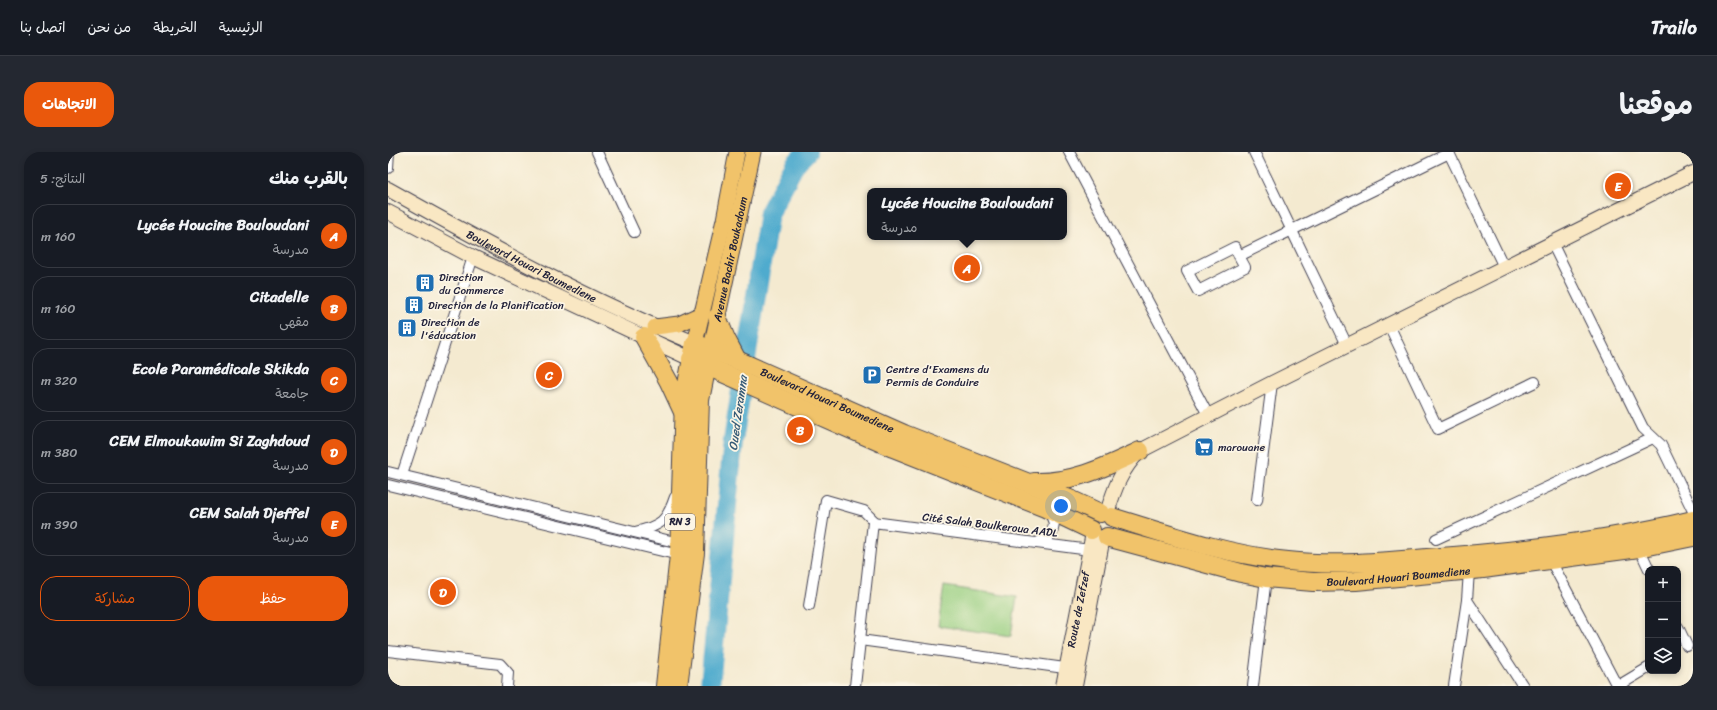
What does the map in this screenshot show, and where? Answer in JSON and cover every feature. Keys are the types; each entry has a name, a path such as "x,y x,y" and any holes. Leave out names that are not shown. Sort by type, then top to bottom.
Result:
{"highway":[{"path":"709,315 726,339 737,360"},
{"path":"649,332 669,382 692,415 704,403 710,392 720,383 731,377"},
{"name":"Boulevard Houari Boumediene","path":"701,354 737,360 904,434 1072,500 1106,515 1226,551 1288,562 1330,564 1460,556 1581,541 1693,520"},
{"name":"Boulevard Houari Boumediene","path":"701,354 731,377 893,448 1049,510 1098,539 1266,578 1313,582 1356,581 1469,571 1639,548 1693,537"},
{"name":"RN 3","path":"665,686 687,551 681,481 701,354"},
{"name":"RN 3","path":"678,686 687,551 692,415"},
{"path":"1025,482 1047,482 1070,479 1093,472 1140,451"},
{"path":"1098,539 1091,521 1096,515 1106,515"}],"main road":[{"name":"Avenue Bachir Boukadoum","path":"701,354 737,152"},
{"name":"Avenue Bachir Boukadoum","path":"709,315 753,152"},
{"path":"1106,515 1121,474 1131,459 1140,451 1388,324 1693,172"},
{"name":"Boulevard Houari Boumediene","path":"388,190 649,332"},
{"name":"Boulevard Houari Boumediene","path":"388,212 473,257 701,354"},
{"path":"649,332 709,315"},
{"name":"Route de Zefzef","path":"1063,686 1072,669 1098,539"},
{"name":"Route de Zefzef","path":"1072,669 1075,686"}],"street":[{"path":"388,168 389,152"},
{"path":"597,152 634,232"},
{"path":"1069,152 1208,415"},
{"path":"1254,152 1347,345"},
{"path":"1239,256 1449,153 1504,267"},
{"path":"1552,243 1643,428 1661,445 1693,511"},
{"path":"1234,247 1239,256 1245,267 1198,291 1187,272 1234,247"},
{"path":"402,475 473,257"},
{"path":"1388,324 1438,429 1535,382"},
{"path":"1257,500 1272,383"},
{"path":"1436,539 1653,438"},
{"path":"388,472 634,532 687,551"},
{"path":"634,532 661,523 670,514 681,481"},
{"path":"388,485 687,551"},
{"path":"809,606 826,500 864,511 875,522 872,522 855,686"},
{"path":"1037,543 1052,534 1054,524 1049,510"},
{"name":"Cité Salah Boulkeroua AADL","path":"875,522 1037,543 1098,539"},
{"path":"1639,548 1648,566"},
{"path":"1551,561 1617,686 1645,670"},
{"path":"1454,686 1467,600 1469,571"},
{"path":"1253,686 1266,578"},
{"path":"1467,600 1523,686"},
{"path":"1681,634 1686,646"},
{"path":"860,640 1072,669"},
{"path":"388,651 500,664 508,674 507,686"}],"green space":[{"path":"944,586 1017,597 1011,636 938,626"}],"waterway":[{"name":"Oued Zeramna","path":"710,686 733,441 769,213 795,164 807,152"}],"place":[{"name":"CEM Salah Djeffel","path":"1618,186"},
{"name":"Lycée Houcine Bouloudani","path":"967,268"},
{"name":"Direction du Commerce","path":"425,283"},
{"name":"Direction de la Planification","path":"414,305"},
{"name":"Direction de l'éducation","path":"407,328"},
{"name":"Ecole Paramédicale Skikda","path":"549,375"},
{"name":"Centre d'Examens du Permis de Conduire","path":"872,375"},
{"name":"Citadelle","path":"800,430"},
{"name":"marouane","path":"1204,447"},
{"name":"CEM Elmoukawim Si Zaghdoud","path":"443,592"}]}
